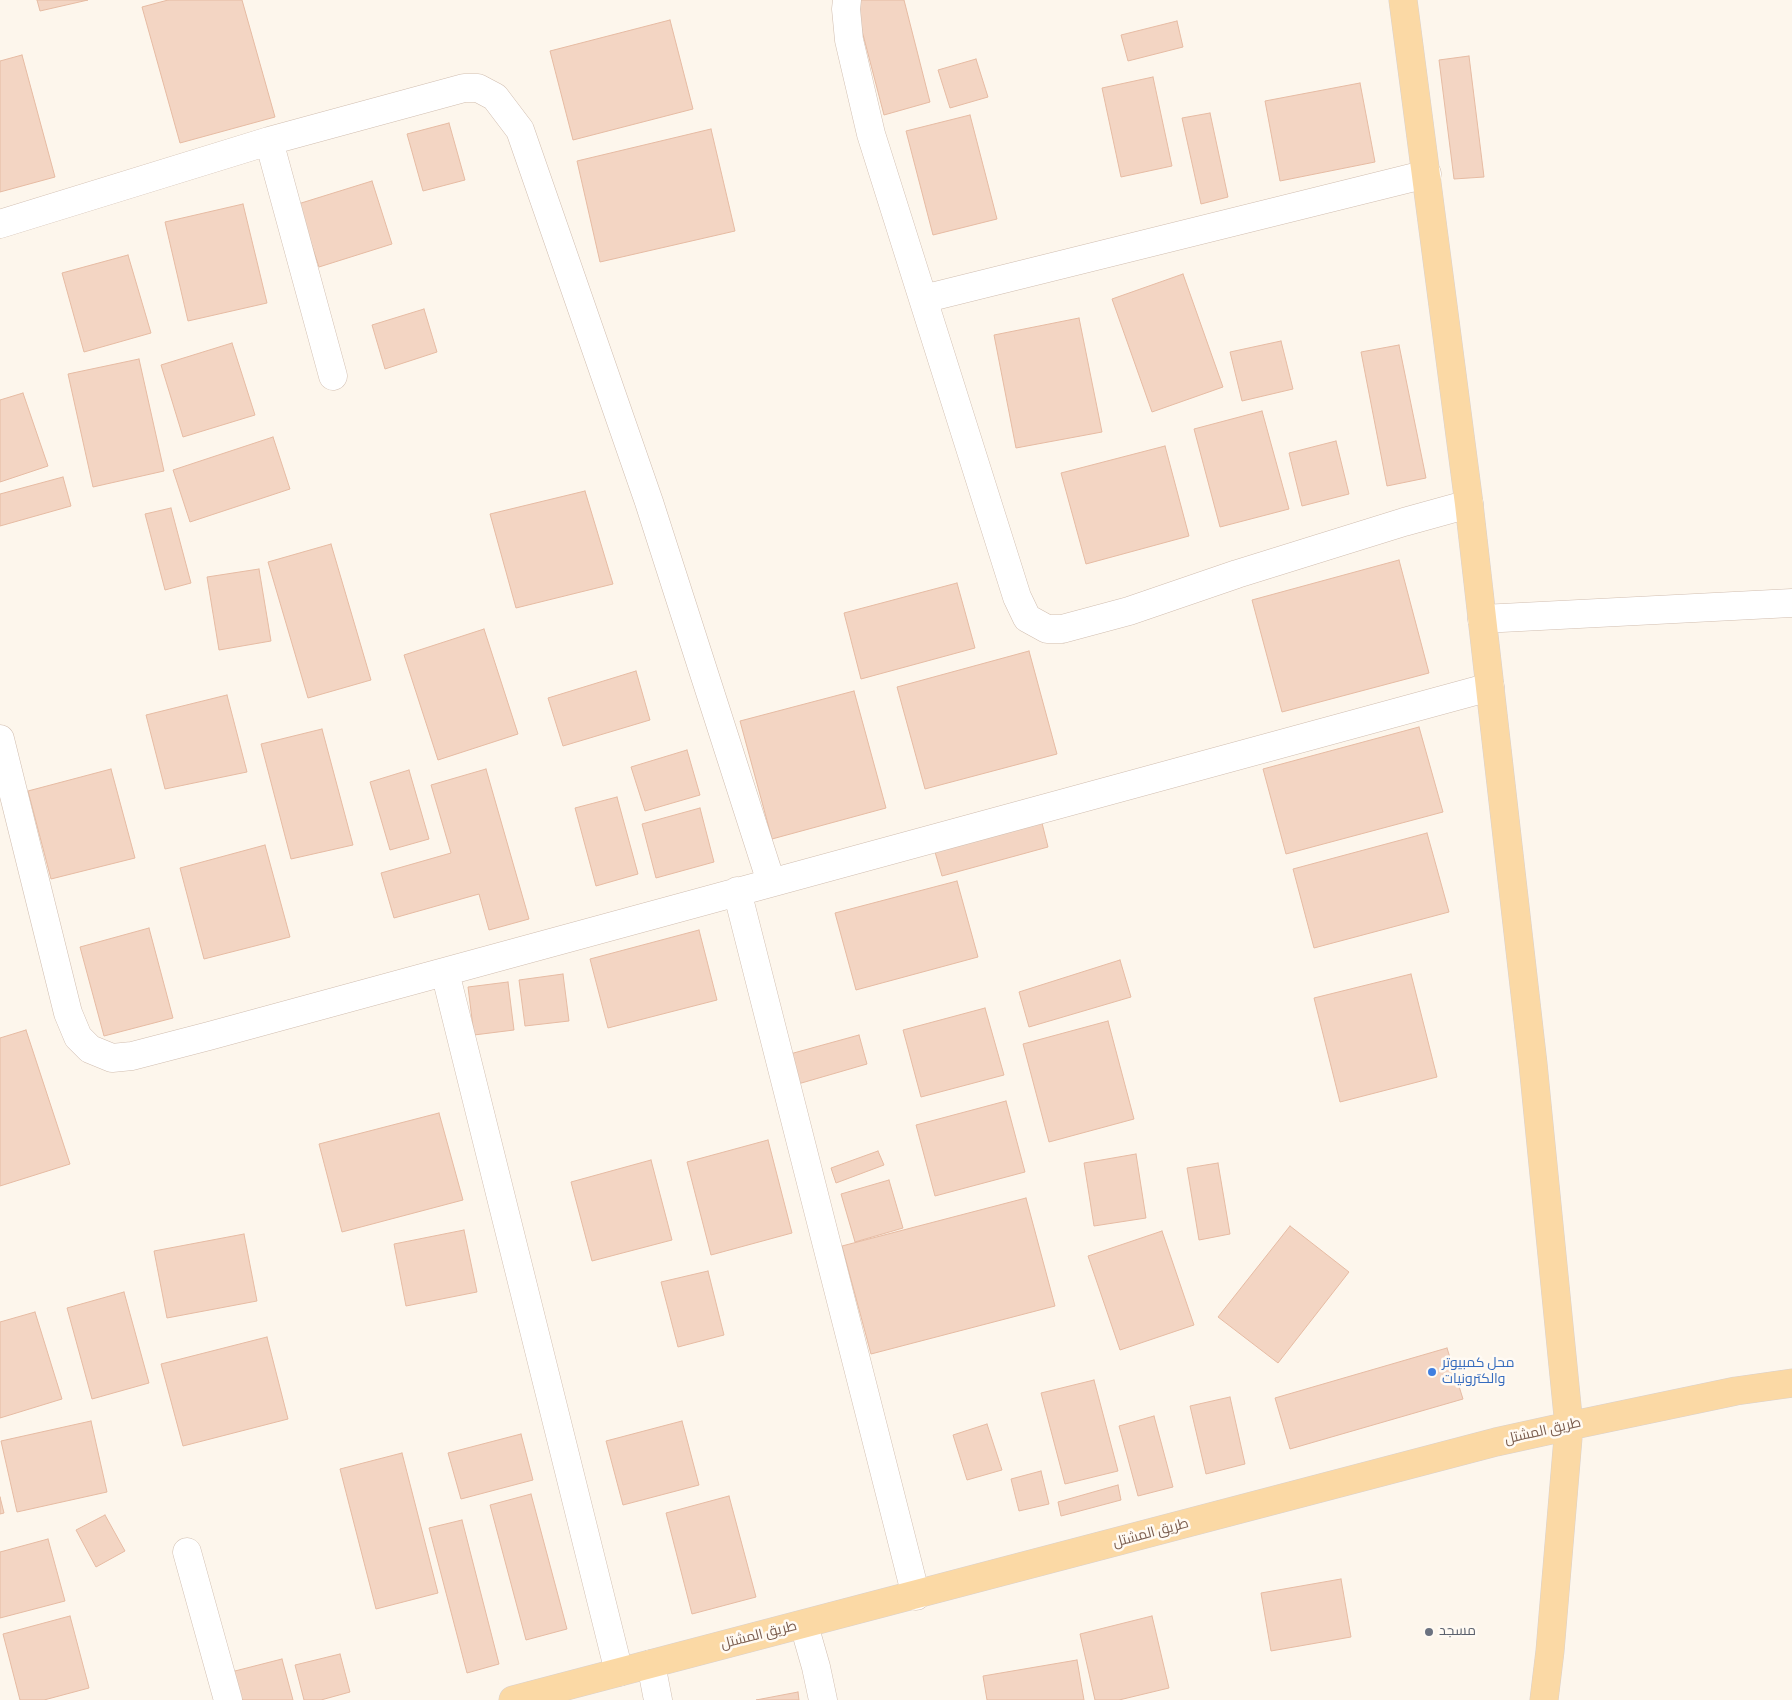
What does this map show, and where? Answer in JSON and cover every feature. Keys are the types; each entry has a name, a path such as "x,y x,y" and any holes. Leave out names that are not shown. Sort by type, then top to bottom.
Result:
{"main road":[{"path":"1403,0 1469,504 1533,1064 1569,1426 1550,1651 1544,1700"},
{"name":"طريق المشتل","path":"513,1700 916,1596 1496,1442 1736,1391 1792,1383"}],"street":[{"path":"847,0 848,40 871,134 1017,597 1027,618 1047,629 1062,629 1129,611 1246,571 1469,504"},
{"path":"0,224 269,141 464,88 478,88 495,97 520,130 649,502 771,882"},
{"path":"269,141 333,376"},
{"path":"923,299 1427,174"},
{"path":"1482,619 1792,603"},
{"path":"0,739 68,1013 78,1037 90,1049 112,1058 132,1056 445,972 1490,687"},
{"path":"737,891 916,1596"},
{"path":"445,972 619,1672"},
{"path":"187,1552 228,1700"},
{"path":"804,1625 823,1700"},
{"path":"651,1664 658,1700"}],"building":[{"path":"37,0 88,0 40,11"},
{"path":"168,0 242,0 275,117 180,143 142,7"},
{"path":"854,0 904,0 930,102 884,115"},
{"path":"670,20 693,109 573,140 550,51"},
{"path":"1177,21 1183,47 1128,61 1121,35"},
{"path":"22,55 55,177 0,192 0,61"},
{"path":"1469,56 1484,177 1454,179 1439,60"},
{"path":"976,59 988,97 950,108 938,70"},
{"path":"1153,77 1172,166 1121,177 1102,88"},
{"path":"1360,83 1375,162 1280,181 1265,101"},
{"path":"1210,113 1228,197 1201,204 1182,118"},
{"path":"970,115 997,219 933,235 906,131"},
{"path":"449,123 465,180 423,191 407,134"},
{"path":"711,129 735,231 600,262 577,161"},
{"path":"372,181 392,244 319,267 298,204"},
{"path":"243,204 267,303 188,321 165,222"},
{"path":"128,255 151,333 84,352 62,273"},
{"path":"1183,274 1223,387 1152,412 1112,299"},
{"path":"424,309 437,352 385,369 372,325"},
{"path":"1079,318 1102,432 1016,448 994,335"},
{"path":"1281,341 1293,389 1242,401 1230,352"},
{"path":"232,343 255,415 183,437 161,365"},
{"path":"1399,345 1426,478 1387,486 1361,352"},
{"path":"139,359 164,471 93,487 68,374"},
{"path":"23,393 48,466 0,482 0,400"},
{"path":"1262,411 1289,509 1220,527 1194,429"},
{"path":"273,437 290,489 190,522 173,470"},
{"path":"1336,441 1349,494 1302,506 1289,453"},
{"path":"1165,446 1189,536 1086,564 1061,473"},
{"path":"63,477 71,506 0,526 0,494"},
{"path":"585,491 613,584 516,608 490,514"},
{"path":"171,508 191,583 165,590 145,514"},
{"path":"331,544 371,680 308,698 268,562"},
{"path":"1399,560 1429,673 1282,712 1252,600"},
{"path":"259,569 271,641 219,650 207,577"},
{"path":"957,583 975,648 861,679 844,613"},
{"path":"484,629 518,734 438,760 404,655"},
{"path":"1029,651 1057,754 925,789 897,687"},
{"path":"636,671 650,720 563,746 548,698"},
{"path":"854,691 886,808 772,839 740,721"},
{"path":"227,695 247,772 165,789 146,715"},
{"path":"1419,727 1443,812 1286,854 1263,769"},
{"path":"322,729 353,845 291,859 261,744"},
{"path":"687,750 700,795 645,811 631,767"},
{"path":"111,769 135,858 51,879 28,791"},
{"path":"486,769 529,919 489,930 479,894 394,918 381,873 451,853 431,785"},
{"path":"409,770 429,839 390,850 370,782"},
{"path":"617,797 638,874 596,886 575,808"},
{"path":"700,808 714,862 656,878 642,824"},
{"path":"1042,823 1048,847 942,876 935,852"},
{"path":"1427,833 1449,912 1314,948 1293,869"},
{"path":"265,845 290,937 204,959 180,868"},
{"path":"957,881 978,957 856,990 835,913"},
{"path":"149,928 173,1018 104,1036 80,947"},
{"path":"699,930 717,1000 608,1028 590,959"},
{"path":"1120,960 1131,997 1029,1027 1019,992"},
{"path":"563,974 569,1021 525,1026 519,980"},
{"path":"1411,974 1437,1077 1340,1102 1314,998"},
{"path":"508,982 514,1030 474,1035 468,987"},
{"path":"985,1008 1004,1075 921,1097 903,1030"},
{"path":"1108,1021 1134,1119 1049,1142 1023,1044"},
{"path":"26,1030 70,1164 0,1186 0,1038"},
{"path":"859,1035 867,1064 798,1084 790,1054"},
{"path":"1006,1101 1025,1172 935,1196 916,1125"},
{"path":"439,1113 463,1200 342,1232 319,1144"},
{"path":"768,1140 792,1233 711,1255 687,1162"},
{"path":"878,1151 884,1165 836,1183 831,1168"},
{"path":"1136,1154 1146,1218 1094,1226 1084,1163"},
{"path":"651,1160 672,1240 592,1261 571,1182"},
{"path":"1218,1163 1230,1234 1199,1240 1187,1168"},
{"path":"889,1180 903,1228 855,1242 841,1194"},
{"path":"1026,1198 1055,1306 871,1354 842,1246"},
{"path":"1290,1226 1349,1272 1278,1363 1218,1317"},
{"path":"464,1230 477,1292 406,1306 394,1244"},
{"path":"1162,1231 1194,1325 1120,1350 1088,1256"},
{"path":"244,1234 257,1301 167,1318 154,1251"},
{"path":"708,1271 724,1335 678,1347 661,1282"},
{"path":"124,1292 149,1383 92,1399 67,1308"},
{"path":"35,1312 62,1399 0,1418 0,1322"},
{"path":"267,1337 288,1419 183,1446 161,1364"},
{"path":"1447,1348 1463,1399 1290,1449 1275,1398"},
{"path":"1094,1380 1118,1471 1065,1484 1041,1393"},
{"path":"1230,1397 1245,1464 1206,1474 1190,1406"},
{"path":"1154,1416 1173,1487 1138,1496 1119,1426"},
{"path":"91,1421 107,1492 17,1512 1,1441"},
{"path":"682,1421 699,1485 623,1505 606,1441"},
{"path":"987,1424 1002,1470 967,1480 953,1435"},
{"path":"521,1434 533,1480 461,1499 448,1453"},
{"path":"402,1453 438,1593 376,1609 340,1469"},
{"path":"1041,1471 1049,1504 1019,1511 1011,1479"},
{"path":"1118,1485 1121,1500 1061,1516 1058,1502"},
{"path":"531,1494 567,1629 526,1640 490,1505"},
{"path":"729,1496 756,1597 692,1614 666,1513"},
{"path":"0,1497 4,1513 0,1514"},
{"path":"105,1515 125,1551 96,1567 76,1530"},
{"path":"462,1520 499,1664 467,1673 429,1528"},
{"path":"48,1539 65,1601 0,1618 0,1552"},
{"path":"1341,1579 1351,1637 1271,1651 1261,1593"},
{"path":"70,1616 89,1688 44,1700 20,1700 3,1634"},
{"path":"1152,1616 1169,1688 1119,1700 1095,1700 1080,1634"},
{"path":"340,1654 350,1692 321,1700 304,1700 295,1665"},
{"path":"282,1659 293,1700 238,1700 231,1672"},
{"path":"1077,1660 1084,1700 987,1700 983,1676"},
{"path":"798,1692 799,1700 756,1700"}],"place":[{"name":"محل كمبيوتر والكترونيات","path":"1432,1372"},
{"name":"مسجد","path":"1429,1632"}]}
